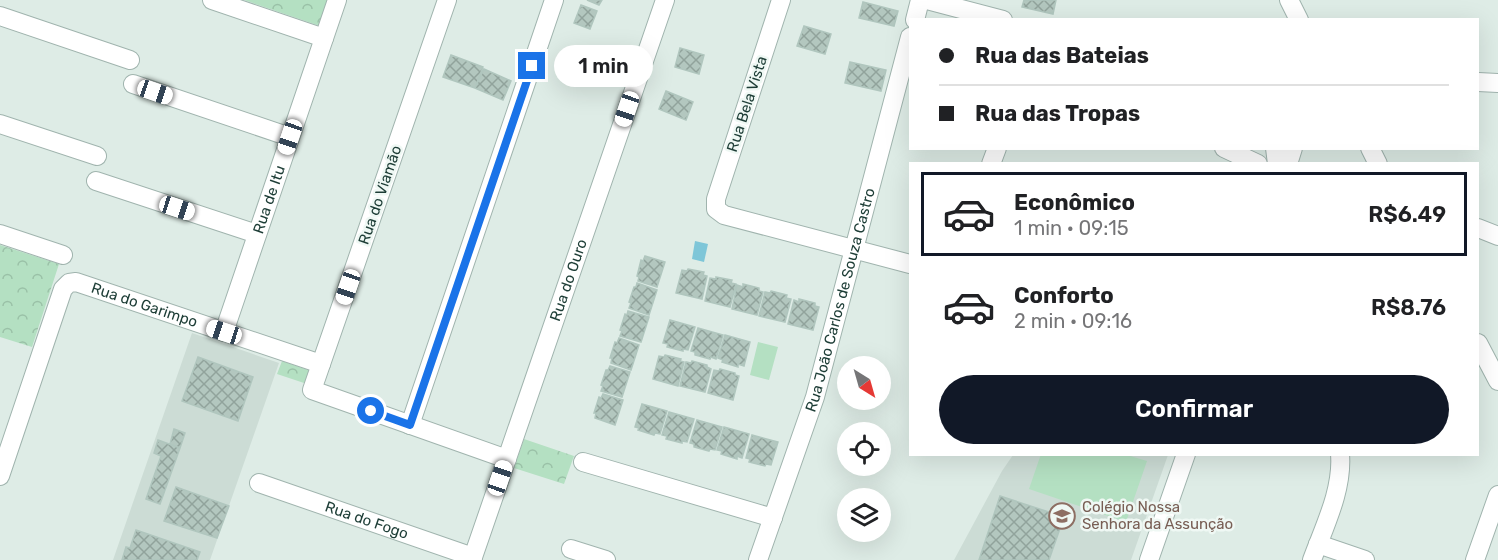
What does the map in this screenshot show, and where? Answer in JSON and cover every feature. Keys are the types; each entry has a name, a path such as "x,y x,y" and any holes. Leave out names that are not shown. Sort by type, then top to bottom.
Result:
{"street":[{"path":"212,0 324,38"},
{"name":"Rua de Itu","path":"224,332 337,0"},
{"name":"Rua do Viamão","path":"410,425 312,390 447,0"},
{"path":"507,459 410,425 554,0"},
{"name":"Rua do Ouro","path":"473,558 665,0"},
{"name":"Rua Bela Vista","path":"781,0 716,199 716,209 724,215 855,249"},
{"path":"916,18 920,0"},
{"path":"927,0 995,18"},
{"path":"1289,0 1298,18"},
{"path":"0,16 130,60"},
{"name":"Rua João Carlos de Souza Castro","path":"758,560 815,396 909,41"},
{"path":"1479,82 1498,83"},
{"path":"133,84 290,137"},
{"path":"0,124 97,156"},
{"path":"1228,150 1254,162"},
{"path":"96,181 257,234"},
{"path":"1479,228 1498,236"},
{"path":"0,234 63,255"},
{"path":"855,249 909,264"},
{"name":"Rua do Garimpo","path":"0,476 63,289 69,283 76,282 321,364"},
{"path":"1479,345 1498,381"},
{"path":"1149,560 1185,456"},
{"path":"1340,456 1336,490 1315,552 1365,560"},
{"path":"583,462 773,518"},
{"name":"Rua do Fogo","path":"259,483 473,558"},
{"path":"1475,560 1498,495"},
{"path":"571,549 606,560"}],"shaded area":[{"path":"192,333 279,363 210,560 113,560"},
{"name":"Colégio Nossa Senhora da Assunção","path":"1012,456 1168,456 1131,560 954,560"}],"green space":[{"path":"244,0 329,0 320,26"},
{"path":"0,245 59,264 32,347 0,337"},
{"path":"758,342 778,347 769,380 750,375"},
{"path":"282,361 311,371 307,384 277,374"},
{"path":"524,439 574,456 564,484 514,468"},
{"path":"1040,456 1130,456 1147,461 1126,522 1029,489"}],"water":[{"path":"695,241 708,244 704,262 692,259"}],"building":[{"path":"587,0 602,0 599,5"},
{"path":"1024,0 1056,0 1053,14 1022,7"},
{"path":"863,2 898,11 894,26 859,18"},
{"path":"581,5 597,11 590,29 574,23"},
{"path":"804,26 831,34 825,54 797,46"},
{"path":"680,48 704,55 699,74 675,67"},
{"path":"451,55 483,67 475,88 443,77"},
{"path":"850,62 886,70 881,91 845,83"},
{"path":"484,69 511,81 503,100 475,88"},
{"path":"666,91 693,102 686,120 659,109"},
{"path":"645,256 665,262 657,287 638,281 641,260 643,261"},
{"path":"688,269 704,272 703,275 707,276 702,299 676,293 682,270 687,271"},
{"path":"716,277 732,280 731,283 736,284 730,307 705,301 710,278 716,279"},
{"path":"637,283 657,290 649,315 629,308 631,303 629,302"},
{"path":"743,284 759,288 759,291 763,292 757,315 732,309 737,285 743,287"},
{"path":"771,291 787,295 786,298 791,299 785,322 759,316 765,292 770,293"},
{"path":"799,299 815,303 815,306 819,307 813,330 788,324 794,300 799,302"},
{"path":"628,311 649,317 641,342 620,336 625,314 627,315"},
{"path":"670,320 695,327 688,350 667,347 668,344 663,343"},
{"path":"698,328 723,335 716,359 695,355 695,352 691,351"},
{"path":"725,335 750,342 744,366 738,364 738,367 722,362 723,360 718,358"},
{"path":"619,338 639,345 631,370 611,363 612,358 610,358 615,342 617,343"},
{"path":"665,355 684,362 678,386 653,379 659,356 664,357"},
{"path":"198,357 253,377 238,421 182,401"},
{"path":"692,361 707,365 711,369 705,392 680,386 686,362 691,363"},
{"path":"610,366 630,372 622,397 601,391 606,370"},
{"path":"720,369 739,376 733,400 708,393 714,370 719,371"},
{"path":"603,394 623,400 615,425 595,418 596,413 594,413 599,397 601,398"},
{"path":"642,404 667,411 660,434 655,433 654,435 635,427"},
{"path":"669,412 694,419 687,442 666,439 667,436 662,435"},
{"path":"697,420 722,427 715,450 710,449 709,451 694,447 694,444 690,443"},
{"path":"724,427 749,434 742,458 737,456 737,459 721,454 722,451 717,450"},
{"path":"174,429 185,433 180,448 170,444"},
{"path":"752,435 778,442 771,465 766,464 765,466 749,462 750,459 746,458"},
{"path":"158,440 180,448 160,504 146,499 161,456 154,453"},
{"path":"176,487 229,506 217,538 164,521"},
{"path":"1000,496 1064,517 1049,560 979,560"},
{"path":"136,530 200,552 197,560 122,560 126,547 130,548"}],"place":[{"name":"Colégio Nossa Senhora da Assunção","path":"1062,516"}],"route":[{"path":"371,411 410,425 532,66"}]}
